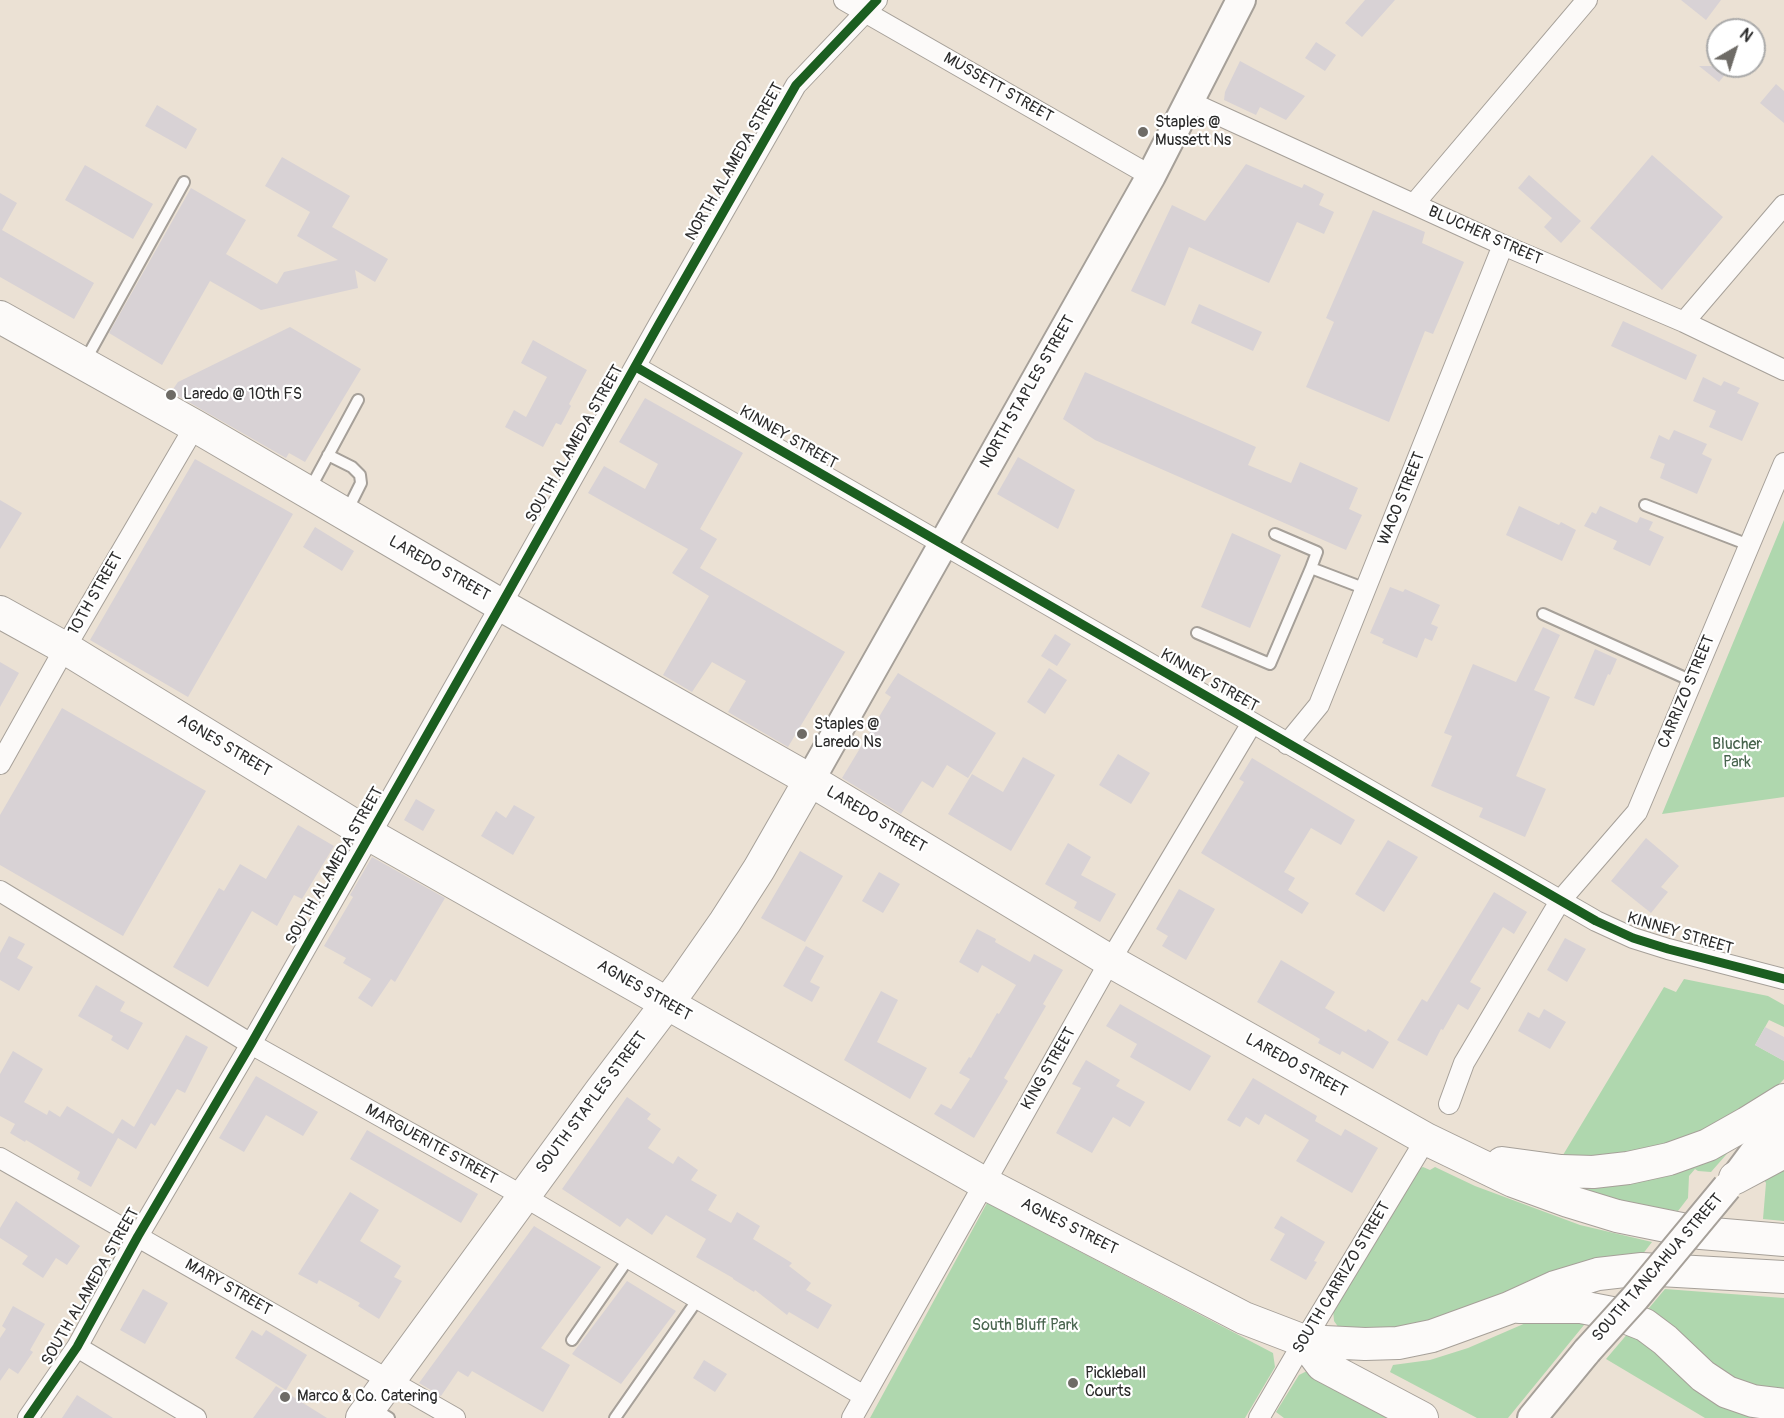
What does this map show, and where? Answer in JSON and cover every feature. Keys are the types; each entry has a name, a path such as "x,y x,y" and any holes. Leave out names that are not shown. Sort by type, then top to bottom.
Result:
{"main road":[{"name":"NORTH STAPLES STREET","path":"810,780 1150,176 1241,0"},
{"name":"LAREDO STREET","path":"0,317 195,426 501,605 810,780 1110,961 1426,1139 1513,1181 1617,1216 1701,1233 1784,1240"},
{"name":"AGNES STREET","path":"0,612 65,648 370,835 984,1183 1244,1318 1304,1341"},
{"name":"SOUTH STAPLES STREET","path":"374,1414 389,1379 667,1004 725,922 759,869 810,780"},
{"path":"1461,1156 1515,1166 1561,1171 1593,1172 1628,1168 1669,1159 1708,1145 1784,1100"},
{"name":"SOUTH TANCAHUA STREET","path":"1532,1418 1587,1351 1635,1298 1784,1117"},
{"path":"1731,1183 1784,1152"},
{"path":"1304,1341 1398,1343 1432,1336 1509,1308 1555,1287 1598,1274 1642,1269 1784,1277"},
{"path":"1509,1308 1581,1307 1617,1314 1645,1325 1665,1340 1703,1376 1726,1392 1753,1401 1784,1405"},
{"path":"1304,1341 1322,1365 1422,1418"}],"street":[{"name":"MUSSETT STREET","path":"844,0 871,6 1150,176"},
{"path":"1414,204 1587,0"},
{"name":"NORTH ALAMEDA STREET","path":"659,324 796,85 871,6"},
{"name":"BLUCHER STREET","path":"1188,101 1503,245 1684,322 1784,370"},
{"path":"1684,322 1784,205"},
{"name":"WACO STREET","path":"1287,744 1320,705 1503,245"},
{"name":"SOUTH ALAMEDA STREET","path":"28,1418 78,1347 138,1236 251,1044 659,324"},
{"name":"KINNEY STREET","path":"636,367 1560,902 1633,938 1782,978"},
{"name":"10TH STREET","path":"0,764 195,426"},
{"name":"CARRIZO STREET","path":"1560,902 1636,812 1784,463"},
{"name":"KING STREET","path":"852,1418 1110,961 1252,723"},
{"name":"MARGUERITE STREET","path":"0,891 251,1044 523,1196 864,1395"},
{"path":"1449,1104 1464,1063 1560,902"},
{"name":"SOUTH CARRIZO STREET","path":"1259,1418 1426,1139"},
{"name":"MARY STREET","path":"0,1158 455,1418"},
{"path":"78,1347 196,1418"}],"lane":[{"path":"84,364 184,182"},
{"path":"308,492 358,400"},
{"path":"328,455 352,467 360,475 361,483 345,514"},
{"path":"1645,505 1749,545"},
{"path":"1197,633 1270,664 1317,552 1275,534"},
{"path":"1311,568 1366,589"},
{"path":"1543,614 1692,681"},
{"path":"572,1340 629,1258"},
{"path":"615,1418 698,1299"}],"green space":[{"name":"Blucher Park","path":"1784,520 1784,797 1662,814"},
{"path":"1684,979 1768,996 1784,1005 1784,1027 1769,1020 1755,1045 1784,1061 1784,1079 1773,1091 1737,1117 1671,1147 1560,1160 1664,987 1676,992"},
{"path":"1732,1148 1711,1172 1695,1169 1689,1176 1688,1198 1678,1211 1631,1204 1568,1186"},
{"path":"1784,1159 1784,1221 1763,1219 1766,1183 1761,1175"},
{"path":"1423,1167 1430,1170 1435,1167 1475,1186 1580,1225 1652,1242 1642,1255 1605,1258 1565,1267 1528,1281 1492,1300 1415,1326 1374,1330 1339,1328 1334,1321 1333,1309 1418,1169"},
{"name":"South Bluff Park","path":"987,1203 1273,1353 1275,1367 1245,1418 870,1418"},
{"path":"1665,1289 1784,1298 1784,1396 1732,1385 1644,1314"},
{"path":"1593,1314 1508,1418 1477,1418 1390,1372 1393,1365 1430,1360 1468,1348 1542,1316"},
{"path":"1635,1325 1784,1418 1705,1418 1606,1359"},
{"path":"1307,1371 1317,1373 1405,1418 1284,1418 1276,1412 1299,1375"}],"building":[{"path":"1365,0 1395,0 1362,37 1345,23"},
{"path":"1681,0 1721,0 1706,20"},
{"path":"1316,42 1336,55 1325,71 1305,58"},
{"path":"1240,61 1305,96 1286,120 1260,107 1256,115 1224,100 1225,92"},
{"path":"1776,84 1784,91 1784,123 1760,103"},
{"path":"157,105 197,129 186,149 145,126"},
{"path":"1652,155 1723,217 1662,290 1590,228"},
{"path":"282,157 350,196 332,227 388,259 375,282 355,270 358,288 261,310 210,281 162,365 109,333 191,188 246,220 226,254 277,284 284,272 338,260 297,236 310,212 265,186"},
{"path":"1246,164 1302,188 1304,184 1324,194 1319,205 1334,212 1324,234 1297,222 1269,283 1189,247 1165,306 1131,291 1172,205 1205,221"},
{"path":"85,165 153,204 133,239 65,200"},
{"path":"1529,175 1581,221 1561,243 1544,227 1552,218 1518,188"},
{"path":"0,193 17,203 2,230 94,283 74,319 0,277"},
{"path":"1373,210 1425,232 1422,243 1464,262 1433,334 1425,331 1389,422 1306,387 1334,322 1326,318"},
{"path":"1199,304 1262,332 1253,351 1191,323"},
{"path":"1623,321 1697,355 1686,380 1611,346"},
{"path":"290,327 361,369 305,462 289,453 286,458 171,392 178,382"},
{"path":"533,340 587,370 561,425 556,423 543,447 505,427 514,410 526,417 547,377 521,363"},
{"path":"1085,372 1256,447 1248,465 1291,483 1300,462 1358,488 1349,509 1362,515 1346,550 1095,440 1063,419"},
{"path":"1703,377 1721,386 1724,381 1740,388 1737,393 1759,403 1742,441 1709,427 1716,411 1693,401"},
{"path":"645,398 743,453 700,529 717,539 700,568 845,652 788,747 728,712 746,681 712,662 692,692 663,675 709,596 672,573 688,549 588,493 604,466 645,489 658,464 619,442"},
{"path":"1674,430 1707,444 1702,454 1712,459 1697,494 1660,478 1665,464 1650,458 1659,435 1669,440"},
{"path":"1018,457 1075,490 1058,529 997,494"},
{"path":"195,459 293,514 188,697 90,640"},
{"path":"0,500 22,513 0,549"},
{"path":"1519,506 1559,525 1561,522 1576,530 1562,561 1506,535"},
{"path":"1600,506 1637,523 1640,517 1653,522 1649,530 1664,537 1650,566 1613,549 1617,541 1584,526 1592,512 1596,514"},
{"path":"315,527 354,551 342,571 303,547"},
{"path":"1232,533 1281,555 1250,628 1201,607"},
{"path":"1390,587 1403,592 1405,589 1440,605 1431,624 1438,627 1432,641 1425,638 1417,658 1382,643 1384,639 1370,633"},
{"path":"1543,627 1560,635 1534,690 1550,697 1516,776 1546,789 1525,837 1479,817 1483,808 1431,786 1452,736 1444,733 1473,664 1516,682"},
{"path":"1055,634 1071,644 1057,666 1041,656"},
{"path":"1595,649 1617,659 1594,706 1574,698"},
{"path":"0,662 19,673 0,707"},
{"path":"1049,668 1067,680 1045,714 1027,702"},
{"path":"898,673 996,733 968,778 947,765 933,788 922,781 901,814 842,778 891,697 885,693"},
{"path":"62,708 206,791 123,936 0,865 0,815"},
{"path":"1118,754 1150,773 1131,804 1099,785"},
{"path":"1023,757 1055,775 1011,851 948,814 972,774 1003,792"},
{"path":"1252,758 1355,820 1341,845 1311,828 1284,872 1295,878 1288,890 1309,903 1302,914 1201,853 1244,782 1239,779"},
{"path":"416,799 435,810 423,831 404,820"},
{"path":"514,805 535,817 513,855 481,836 496,811 506,818"},
{"path":"298,825 334,846 302,899 294,895 277,926 252,911 208,987 173,967 219,888 224,891 240,864 266,879"},
{"path":"1646,838 1679,866 1661,887 1668,892 1651,913 1611,881"},
{"path":"1388,840 1418,857 1384,912 1355,894"},
{"path":"1068,843 1091,857 1081,875 1116,894 1100,922 1074,908 1077,902 1045,884"},
{"path":"800,851 843,876 805,942 761,918"},
{"path":"372,857 445,898 395,982 391,979 372,1007 358,998 371,979 343,963 346,958 324,946 353,897 350,895"},
{"path":"879,872 900,884 883,913 862,901"},
{"path":"1179,889 1215,909 1186,960 1162,946 1168,936 1156,929"},
{"path":"1494,892 1527,912 1514,934 1503,927 1470,982 1481,988 1468,1010 1458,1004 1443,1030 1441,1029 1427,1056 1397,1040 1422,999 1427,1002"},
{"path":"977,929 1030,962 1034,954 1063,970 1043,1004 1046,1006 1004,1078 1008,1081 974,1138 934,1114 941,1104 951,1109 970,1079 959,1073 969,1057 971,1058 1016,985 982,965 978,973 959,962"},
{"path":"9,936 25,944 17,958 33,967 19,991 0,980 0,953"},
{"path":"1565,938 1586,949 1567,982 1547,970"},
{"path":"806,946 824,956 810,982 820,987 812,1002 783,986"},
{"path":"1281,960 1335,992 1325,1008 1366,1032 1368,1029 1389,1042 1373,1069 1342,1051 1340,1055 1318,1043 1320,1039 1257,1002"},
{"path":"96,985 125,1002 120,1011 143,1023 128,1050 111,1040 113,1036 78,1016"},
{"path":"881,991 898,1000 877,1042 927,1068 910,1099 844,1060"},
{"path":"1120,1004 1211,1056 1190,1091 1130,1057 1137,1044 1106,1026"},
{"path":"1544,1009 1566,1022 1550,1049 1518,1031 1528,1012 1539,1018"},
{"path":"1765,1027 1784,1037 1784,1061 1755,1045"},
{"path":"186,1035 208,1047 185,1093 177,1089 155,1126 151,1123 136,1149 118,1138 91,1187 77,1179 80,1172 10,1133 15,1124 0,1116 0,1074 13,1051 43,1069 24,1102 47,1115 49,1110 60,1117 67,1106 113,1134 122,1119 134,1127"},
{"path":"1086,1060 1120,1080 1116,1086 1145,1102 1130,1127 1113,1117 1092,1153 1056,1133 1081,1088 1072,1084"},
{"path":"256,1076 318,1112 303,1136 266,1115 244,1152 219,1138"},
{"path":"1253,1078 1317,1116 1315,1121 1341,1136 1345,1129 1378,1148 1352,1193 1296,1161 1309,1140 1265,1114 1259,1125 1246,1117 1240,1127 1227,1120"},
{"path":"627,1097 651,1114 647,1119 661,1129 648,1148 673,1164 678,1156 698,1170 691,1180 717,1195 708,1210 731,1223 737,1212 760,1226 753,1239 792,1263 789,1266 811,1283 806,1290 832,1305 818,1329 789,1312 787,1315 755,1290 754,1292 696,1257 706,1239 666,1215 652,1235 627,1218 620,1227 562,1189"},
{"path":"367,1130 478,1194 461,1223 350,1159"},
{"path":"350,1192 379,1210 360,1241 401,1266 394,1277 402,1281 379,1319 358,1306 360,1303 319,1280 317,1284 298,1274"},
{"path":"16,1201 80,1246 67,1265 56,1258 43,1278 22,1264 28,1256 0,1238 0,1228"},
{"path":"1281,1216 1325,1242 1306,1280 1270,1260 1285,1234 1274,1228"},
{"path":"534,1226 601,1267 541,1348 570,1365 543,1412 472,1371 468,1377 458,1371 441,1396 419,1383"},
{"path":"627,1281 676,1311 621,1384 572,1354"},
{"path":"143,1289 168,1303 145,1344 120,1330"},
{"path":"13,1306 45,1324 30,1350 33,1352 18,1374 9,1368 0,1381 0,1338 6,1329 2,1326"},
{"path":"252,1330 262,1336 266,1330 307,1355 286,1390 235,1358"},
{"path":"704,1360 727,1374 715,1392 693,1378"},
{"name":"Marco & Co. Catering","path":"276,1386 327,1418 253,1418"},
{"path":"77,1395 113,1418 62,1418"}],"cycle path":[{"path":"28,1418 77,1347 138,1236 251,1044 796,85 877,0"},
{"path":"636,367 1596,921 1633,938 1668,949 1784,979"}],"place":[{"name":"Staples @ Mussett Ns","path":"1143,132"},
{"name":"Laredo @ 10th FS","path":"171,395"},
{"name":"Staples @ Laredo Ns","path":"802,734"},
{"name":"Pickleball Courts","path":"1073,1383"},
{"name":"Marco & Co. Catering","path":"285,1397"}]}
